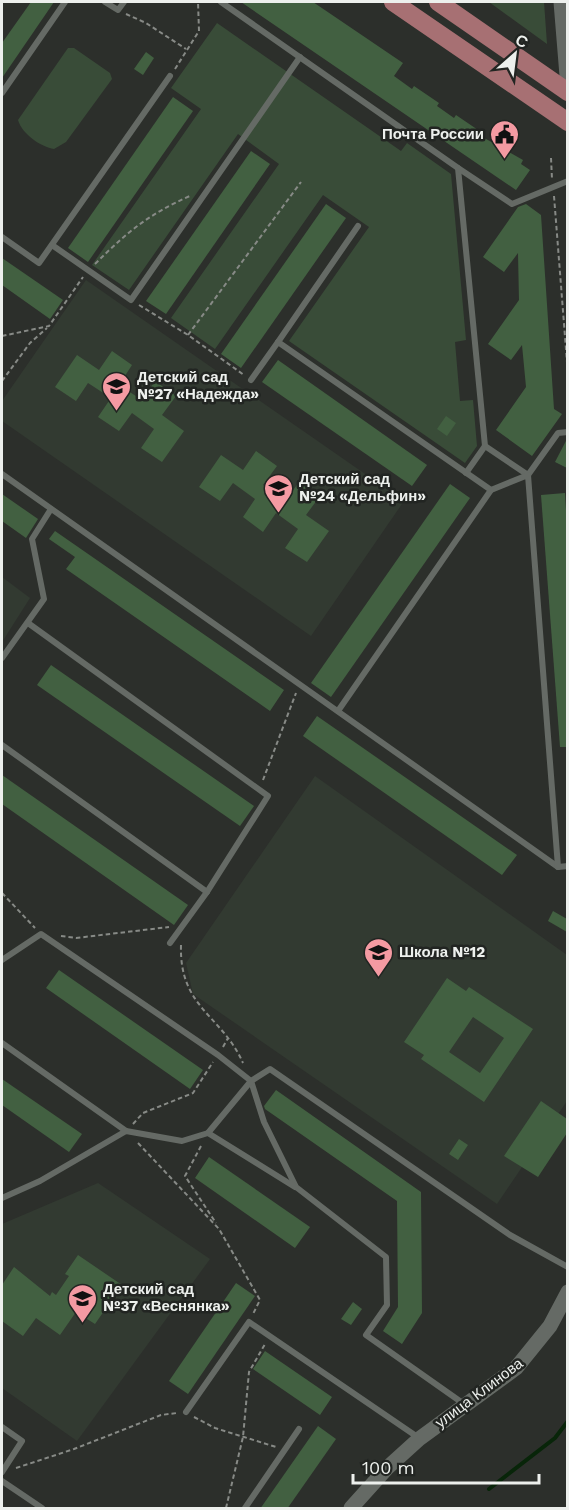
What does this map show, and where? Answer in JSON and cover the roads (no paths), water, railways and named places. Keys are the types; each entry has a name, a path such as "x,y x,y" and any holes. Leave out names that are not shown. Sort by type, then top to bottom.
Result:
{"main road":[{"path":"393,2 567,122"},
{"path":"438,2 567,92"}],"street":[{"path":"561,2 567,87"},
{"name":"улица Клинова","path":"351,1509 387,1468 419,1439 516,1368 550,1326 567,1292"}],"lane":[{"path":"2,93 65,2"},
{"path":"105,2 118,10 124,2"},
{"path":"222,2 512,204 567,181"},
{"path":"52,245 131,300 300,57"},
{"path":"2,237 39,263 170,76"},
{"path":"458,168 485,446 466,473"},
{"path":"251,380 358,226"},
{"path":"278,342 491,490"},
{"path":"338,711 491,490 528,475 558,433 567,432"},
{"path":"485,446 528,475"},
{"path":"2,474 558,867 567,866"},
{"path":"528,475 558,867"},
{"path":"2,658 44,599 32,539 51,509"},
{"path":"28,623 268,796 207,892 170,943"},
{"path":"2,745 207,892"},
{"path":"2,960 41,934 218,1055 251,1081 264,1122 296,1187"},
{"path":"2,1043 126,1131 182,1141 208,1133 251,1081 270,1069 510,1235 567,1267"},
{"path":"2,1198 40,1181 126,1131"},
{"path":"208,1133 296,1187 386,1257 387,1305 366,1335 465,1405"},
{"path":"186,1412 249,1322 419,1439"},
{"path":"2,1427 22,1442 2,1472"},
{"path":"245,1509 300,1429"},
{"path":"2,1482 42,1509"}],"waterway":[{"path":"489,1489 555,1438 568,1421"}],"place":[{"name":"Почта России","path":"505,160"},
{"name":"Детский сад №27 «Надежда»","path":"116,412"},
{"name":"Детский сад №24 «Дельфин»","path":"278,514"},
{"name":"Школа №12","path":"378,978"},
{"name":"Детский сад №37 «Веснянка»","path":"82,1324"}]}
